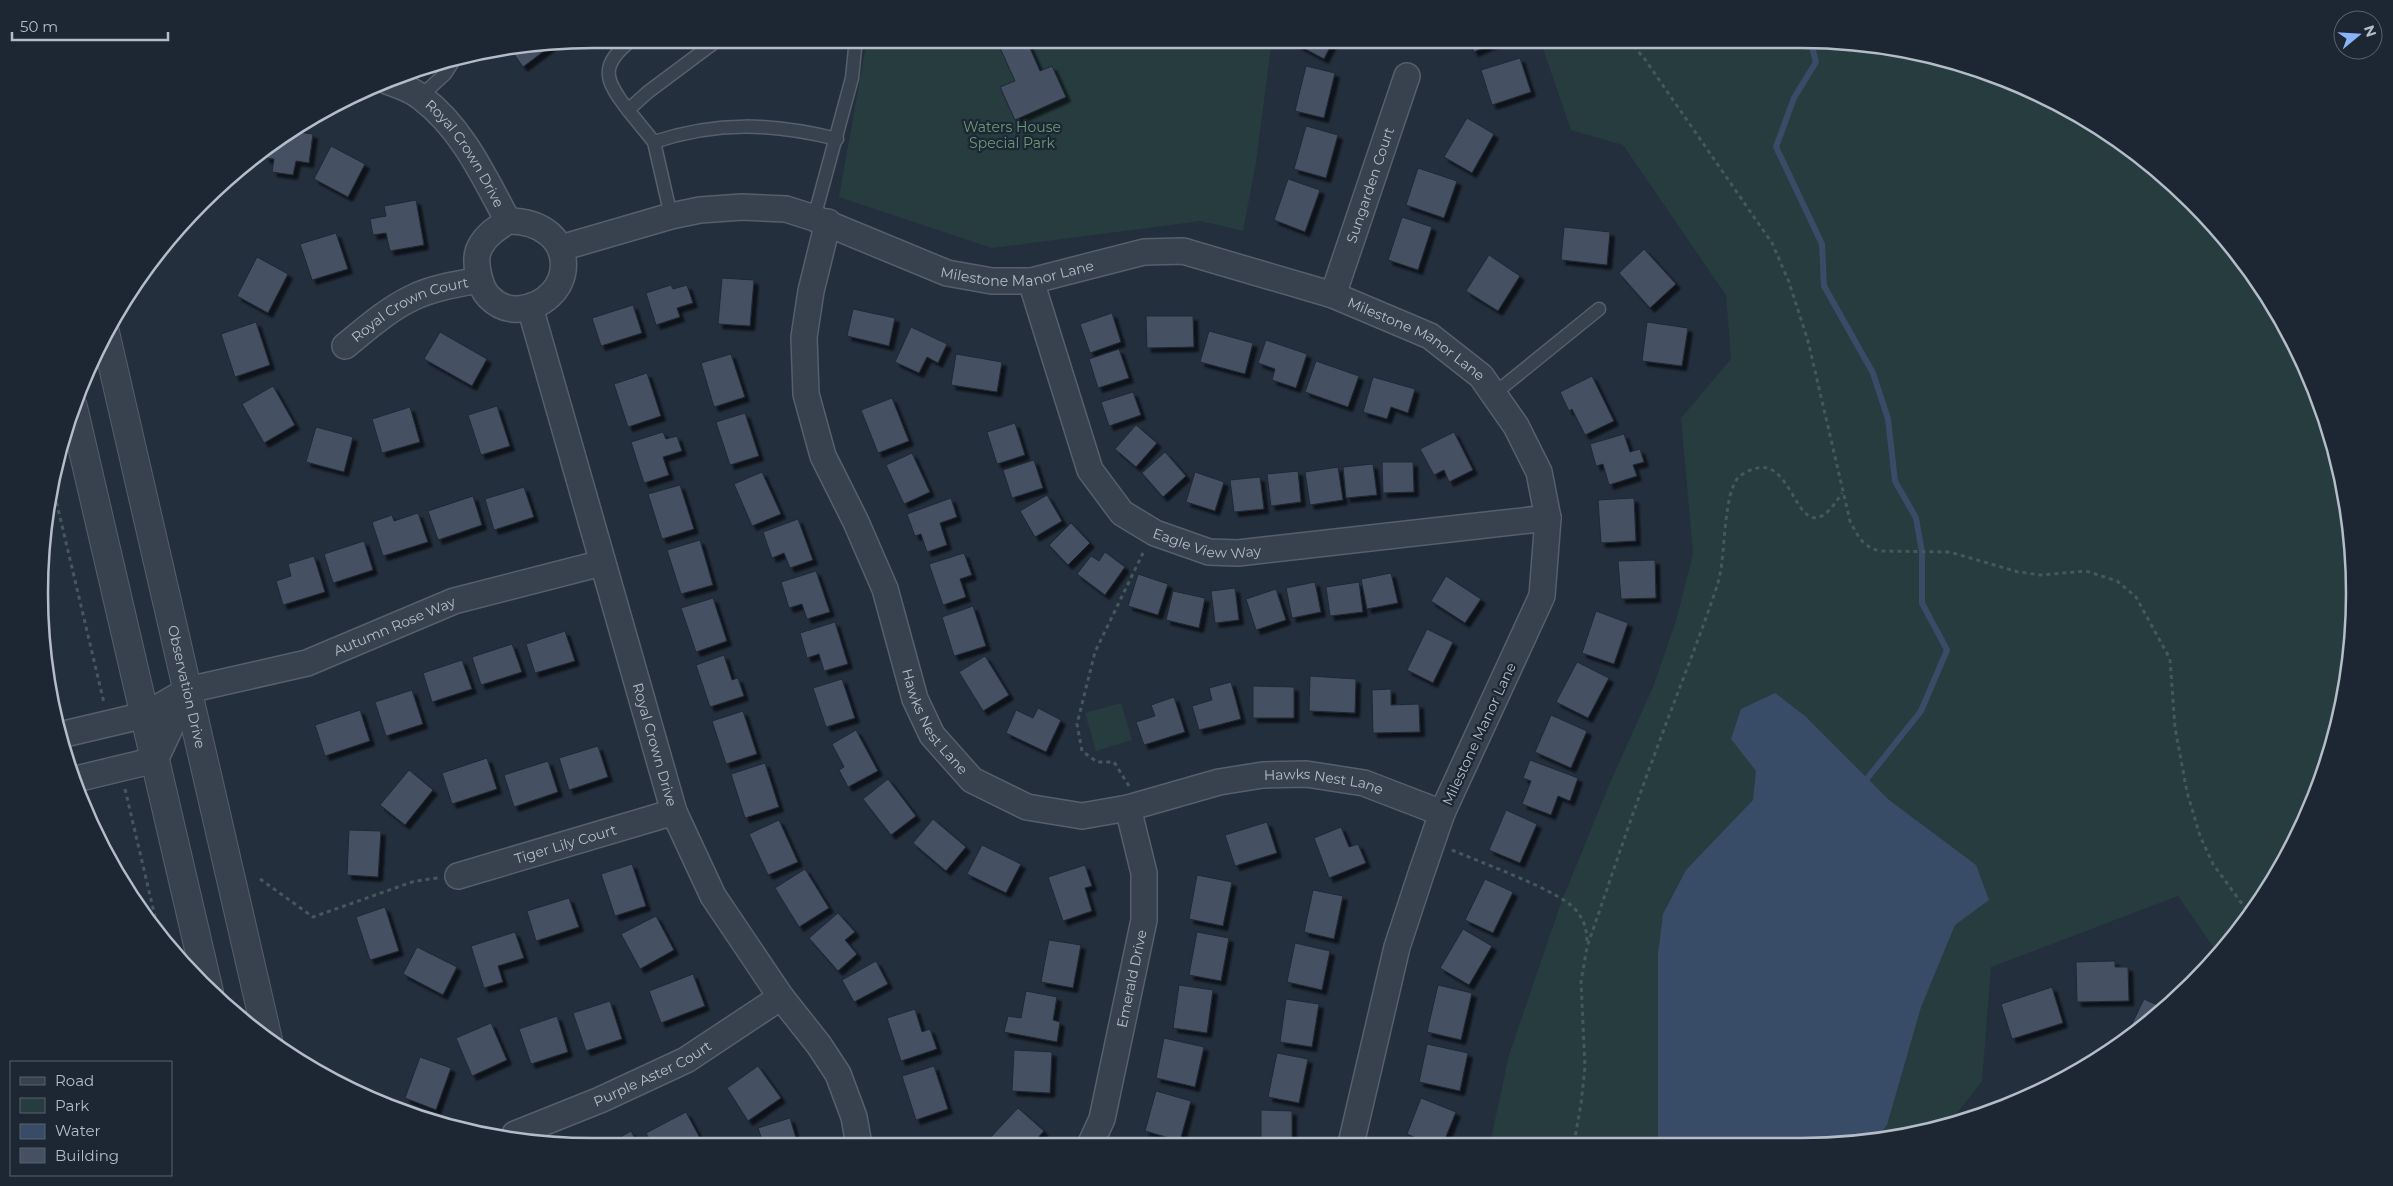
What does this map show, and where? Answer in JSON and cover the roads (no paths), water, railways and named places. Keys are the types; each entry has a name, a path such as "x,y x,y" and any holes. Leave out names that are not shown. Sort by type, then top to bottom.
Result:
{"street":[{"name":"Sungarden Court","path":"1333,295 1407,76"},
{"name":"Royal Crown Drive","path":"395,85 421,96 447,121 466,145 508,222"},
{"name":"Milestone Manor Lane","path":"561,248 671,216 700,210 742,207 786,209 821,220 947,274 992,281 1031,280 1144,252 1183,250 1333,295 1430,336 1481,376 1516,426 1539,472 1548,518 1542,596 1442,813 1397,947 1352,1138"},
{"name":"Hawks Nest Lane","path":"821,220 804,337 806,394 823,456 856,522 885,589 914,699 932,735 972,780 1026,807 1082,816 1128,808 1220,782 1263,775 1306,774 1364,783 1442,813"},
{"path":"526,221 541,227 552,236 561,248 564,264 558,283 549,297 530,307 511,310 495,303 485,292 480,280 479,248 492,231 508,222 526,221"},
{"name":"Royal Crown Court","path":"345,346 386,313 413,297 446,286 480,280"},
{"name":"Eagle View Way","path":"1031,280 1090,470 1122,513 1155,533 1209,552 1238,553 1548,518"},
{"name":"Royal Crown Drive","path":"530,307 674,812 713,896 781,998 819,1045 838,1074 854,1117 858,1138"},
{"name":"Observation Drive","path":"108,345 266,1029"},
{"path":"76,419 206,978"},
{"name":"Autumn Rose Way","path":"66,734 145,715 188,690 307,663 454,601 602,563"},
{"path":"155,760 188,690"},
{"path":"80,778 155,760"},
{"name":"Emerald Drive","path":"1093,1138 1102,1119 1144,920 1144,873 1128,808"},
{"name":"Tiger Lily Court","path":"458,876 674,812"},
{"name":"Purple Aster Court","path":"517,1133 600,1100 686,1060 781,998"}],"lane":[{"path":"621,48 616,52 608,72 612,89 654,142 671,216"},
{"path":"628,110 648,92 707,48"},
{"path":"821,220 837,139 852,78 855,48"},
{"path":"421,96 445,74 450,67"},
{"path":"654,142 684,132 731,126 765,126 805,131 837,139"},
{"path":"1494,394 1600,309"}],"water":[{"path":"1775,693 1805,716 1889,800 1976,865 1989,900 1955,925 1921,1007 1887,1125 1881,1132 1836,1137 1800,1138 1658,1138 1658,954 1663,914 1686,870 1753,800 1756,771 1731,739 1741,709"}],"waterway":[{"path":"1812,48 1816,62 1794,98 1776,147 1822,244 1824,286 1873,373 1888,419 1895,481 1916,518 1922,552 1922,603 1947,650 1921,711 1862,785"}],"park label":[{"name":"Waters House Special Park","path":"1012,136"}]}
